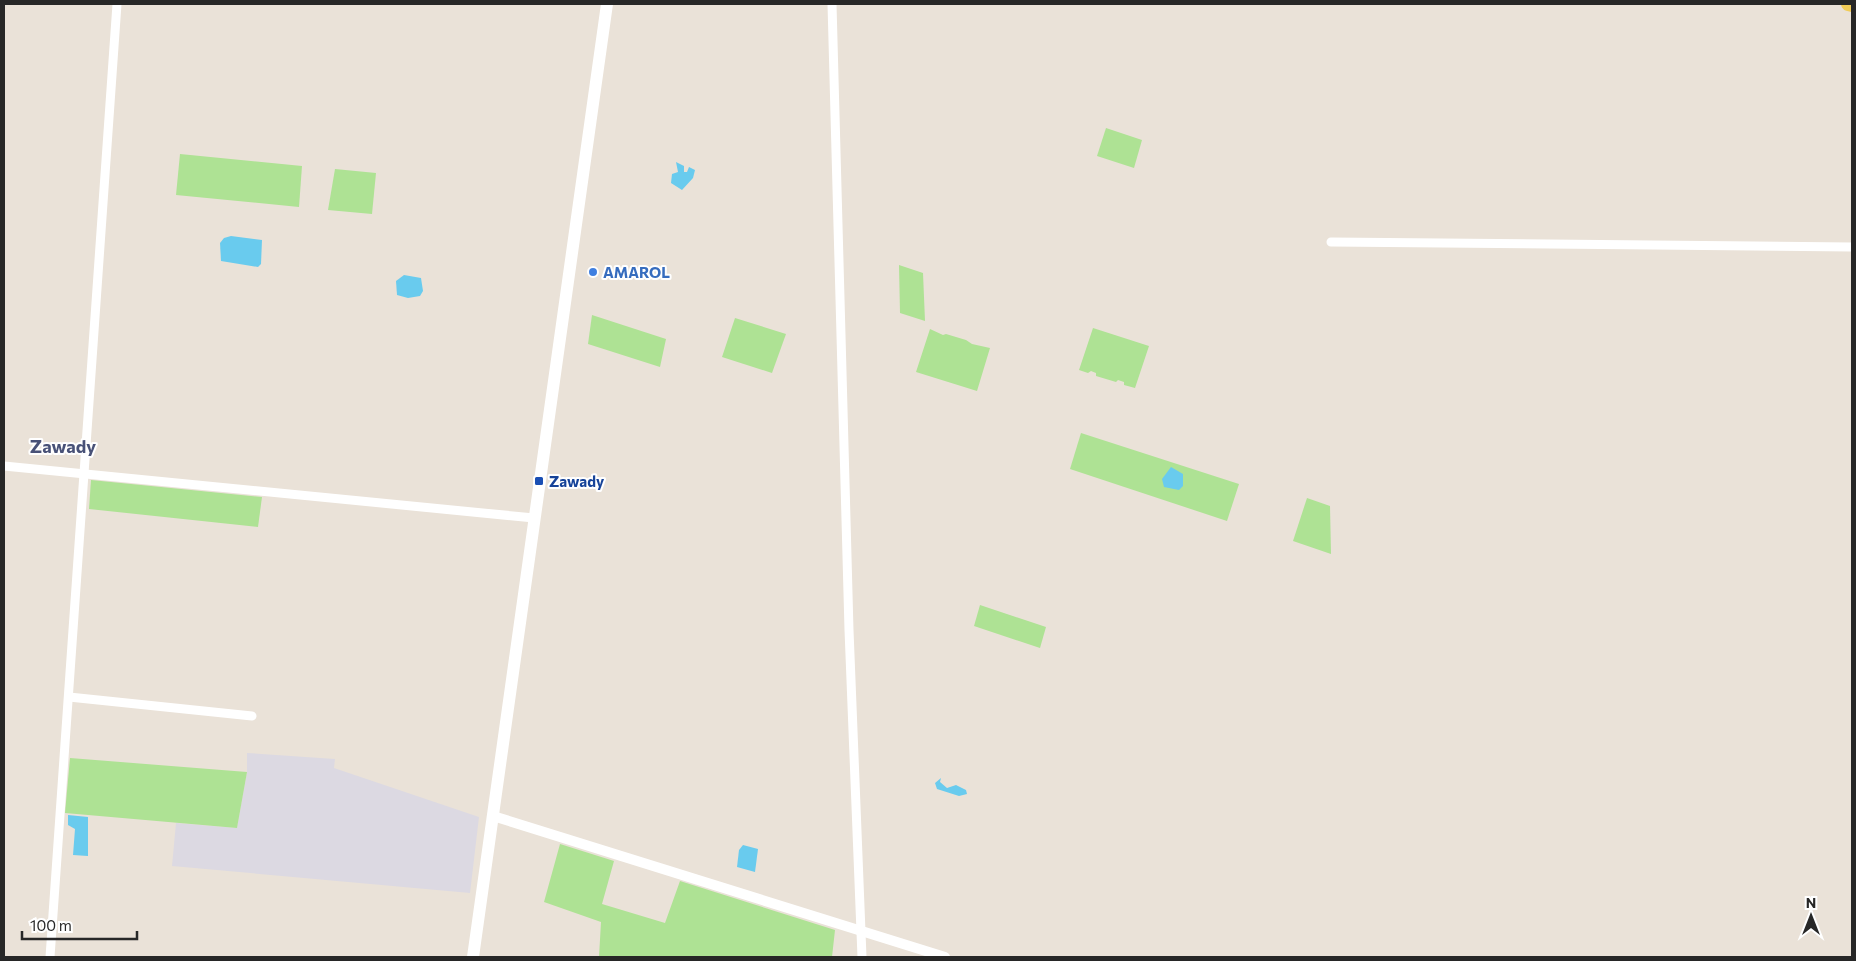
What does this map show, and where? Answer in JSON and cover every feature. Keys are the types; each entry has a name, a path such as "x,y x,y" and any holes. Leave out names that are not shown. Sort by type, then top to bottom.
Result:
{"main road":[{"path":"473,957 607,4"},
{"path":"1848,4 1852,5"}],"street":[{"path":"50,957 117,4"},
{"path":"832,4 840,350 862,957"},
{"path":"1331,242 1852,247"},
{"path":"4,466 534,518"},
{"path":"68,697 252,716"},
{"path":"493,816 945,957"}],"shaded area":[{"path":"247,753 335,759 334,768 479,817 470,893 172,866 176,823 237,828 247,772"}],"green space":[{"path":"1106,128 1142,140 1134,168 1097,156"},
{"path":"180,154 302,166 299,207 176,195"},
{"path":"335,169 376,173 372,214 328,210"},
{"path":"899,265 923,273 925,321 900,313"},
{"path":"592,315 666,339 660,367 588,344"},
{"path":"735,318 786,334 772,373 722,357"},
{"path":"1093,328 1149,346 1135,388 1124,385 1124,382 1118,380 1116,382 1096,376 1096,373 1091,371 1088,373 1079,370"},
{"path":"930,329 943,335 946,334 966,340 972,344 990,348 977,391 916,372"},
{"path":"1081,433 1239,484 1227,521 1070,469"},
{"path":"91,480 262,497 258,527 89,509"},
{"path":"1307,498 1330,506 1331,554 1293,541"},
{"path":"980,605 1046,627 1040,648 974,626"},
{"path":"70,758 247,772 237,828 65,813"},
{"path":"560,844 614,861 602,904 665,923 680,881 835,930 832,957 599,957 601,922 544,902"}],"water":[{"path":"676,162 684,166 684,172 687,172 689,167 695,170 693,178 682,190 671,183 672,174 678,172"},
{"path":"231,236 262,240 261,264 258,267 221,261 220,243 224,238"},
{"path":"404,275 421,278 423,291 420,296 408,298 397,295 396,281"},
{"path":"1171,467 1183,474 1183,486 1179,490 1164,487 1162,479"},
{"path":"941,778 940,782 947,788 956,785 966,790 967,794 959,796 937,789 935,783"},
{"path":"68,815 88,817 88,856 73,855 75,829 68,825"},
{"path":"743,845 758,849 755,872 737,867 739,850"}],"place":[{"name":"AMAROL","path":"593,272"},
{"name":"Zawady","path":"539,481"}],"district":[{"name":"Zawady","path":"63,446"}]}
